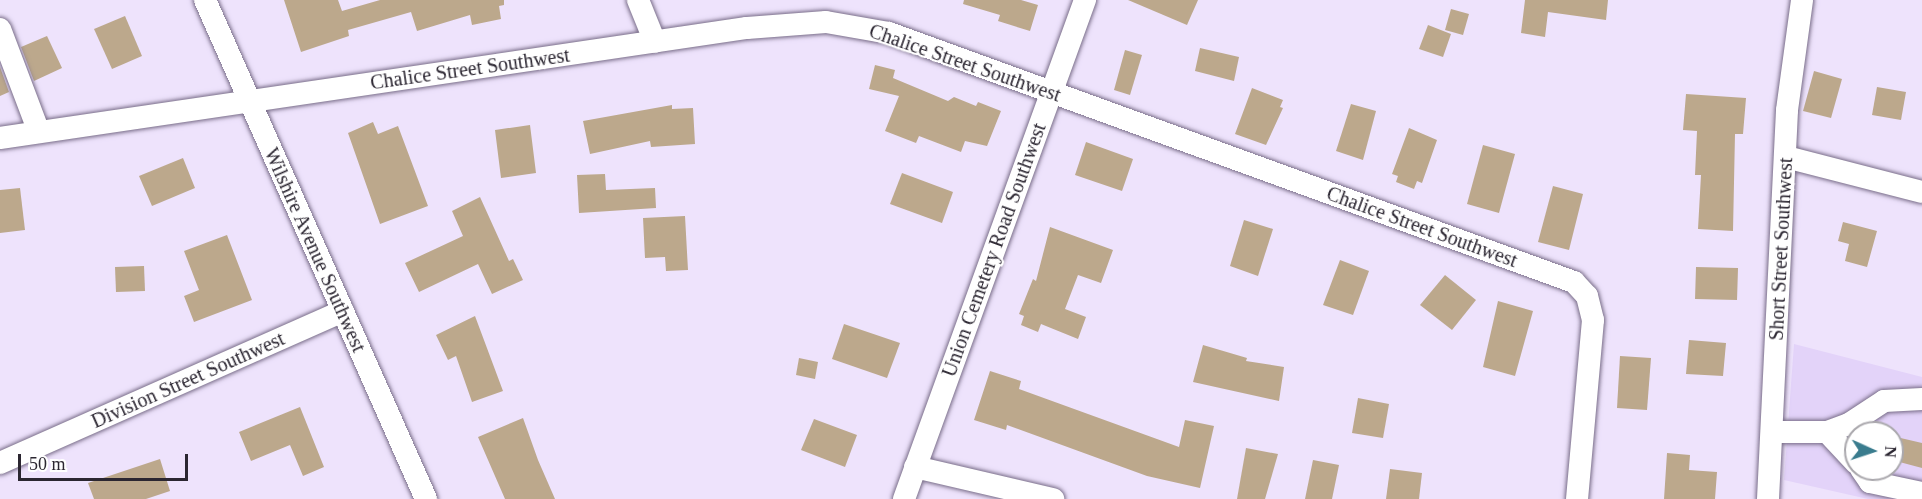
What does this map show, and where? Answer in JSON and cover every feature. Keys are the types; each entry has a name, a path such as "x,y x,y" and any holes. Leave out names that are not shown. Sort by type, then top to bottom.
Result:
{"street":[{"name":"Wilshire Avenue Southwest","path":"205,0 426,499"},
{"path":"638,0 655,42"},
{"name":"Union Cemetery Road Southwest","path":"904,499 1085,0"},
{"name":"Short Street Southwest","path":"1768,499 1787,110 1802,0"},
{"name":"Chalice Street Southwest","path":"0,138 655,42 826,22 890,33 1574,282 1587,296 1593,320 1577,499"},
{"path":"0,29 39,132"},
{"path":"1786,157 1922,192"},
{"name":"Division Street Southwest","path":"0,463 343,311"},
{"path":"1772,432 1827,432 1849,424 1884,401 1922,399"},
{"path":"1827,432 1844,450"},
{"path":"915,467 1053,499"},
{"path":"1869,481 1922,493"}],"shaded area":[{"path":"1794,344 1922,377 1922,499 1868,499 1784,480"}],"building":[{"path":"284,0 338,0 342,11 380,0 504,0 504,5 499,6 501,19 472,25 470,15 417,31 411,12 348,30 349,36 301,52"},
{"path":"964,0 1021,0 1038,5 1030,31 998,21 1000,15 963,4"},
{"path":"1128,0 1198,0 1187,25"},
{"path":"1525,0 1608,0 1606,20 1548,12 1545,37 1521,33"},
{"path":"1451,9 1469,14 1463,35 1445,30"},
{"path":"125,16 142,56 112,69 94,29"},
{"path":"1428,25 1451,34 1443,57 1419,49"},
{"path":"47,36 62,68 34,81 21,47"},
{"path":"1200,48 1239,57 1234,81 1195,71"},
{"path":"1125,50 1142,55 1130,95 1114,90"},
{"path":"875,65 895,70 893,78 948,101 954,97 976,106 978,102 1001,111 987,146 965,141 961,152 919,136 916,143 885,131 899,96 869,89"},
{"path":"0,67 9,92 0,96"},
{"path":"1814,71 1842,79 1831,118 1803,111"},
{"path":"1877,87 1906,92 1901,120 1872,115"},
{"path":"1252,88 1283,100 1280,107 1283,108 1266,145 1235,134"},
{"path":"1686,94 1746,98 1743,134 1735,134 1733,231 1698,229 1701,175 1695,175 1697,131 1683,130"},
{"path":"1351,104 1376,111 1363,160 1336,151"},
{"path":"672,105 672,109 693,108 695,144 651,147 650,141 590,154 583,121"},
{"path":"373,122 378,134 398,126 428,206 380,224 348,133"},
{"path":"530,125 536,173 501,178 495,130"},
{"path":"1409,128 1437,140 1422,183 1417,181 1414,189 1396,182 1398,176 1392,174"},
{"path":"1086,142 1133,159 1122,191 1075,175"},
{"path":"1483,145 1515,154 1499,213 1467,204"},
{"path":"183,158 195,188 152,206 139,176"},
{"path":"902,173 953,192 942,223 890,204"},
{"path":"605,174 606,190 655,188 656,208 579,213 577,175"},
{"path":"1553,186 1583,194 1569,250 1538,242"},
{"path":"20,188 25,230 0,233 0,190"},
{"path":"480,197 509,261 513,259 523,280 492,294 478,264 419,292 405,263 463,236 452,211"},
{"path":"685,216 688,270 666,271 665,257 645,258 643,218"},
{"path":"1244,220 1273,229 1258,276 1230,266"},
{"path":"1843,222 1877,231 1867,267 1845,261 1849,244 1838,241"},
{"path":"1050,227 1113,250 1101,283 1078,275 1065,309 1086,317 1078,339 1041,324 1038,332 1021,325 1024,316 1019,314 1033,279 1036,281"},
{"path":"227,235 252,300 194,322 184,296 199,290 184,251"},
{"path":"1340,260 1369,271 1353,315 1323,305"},
{"path":"144,266 145,291 116,292 115,267"},
{"path":"1696,267 1738,268 1737,300 1695,299"},
{"path":"1445,275 1476,300 1452,330 1420,305"},
{"path":"1498,301 1533,311 1515,376 1483,367"},
{"path":"475,316 503,391 472,402 456,356 448,360 436,335"},
{"path":"844,324 900,343 887,378 832,359"},
{"path":"1689,340 1726,343 1723,376 1686,374"},
{"path":"1203,345 1247,358 1246,361 1284,367 1279,401 1193,382"},
{"path":"1620,356 1651,358 1647,410 1617,408"},
{"path":"799,358 818,362 815,379 796,375"},
{"path":"990,371 1021,381 1019,389 1179,447 1185,420 1214,426 1200,488 1147,476 1007,425 1006,430 974,420"},
{"path":"1358,398 1389,404 1383,438 1352,433"},
{"path":"300,407 324,467 303,476 290,445 251,461 239,432"},
{"path":"523,418 555,499 505,499 478,437"},
{"path":"814,419 857,435 845,467 801,450"},
{"path":"1904,439 1922,443 1922,468 1904,463"},
{"path":"1246,448 1278,454 1265,499 1237,499"},
{"path":"1667,453 1690,455 1689,470 1717,472 1715,499 1664,499"},
{"path":"160,459 170,491 146,499 94,499 88,483"},
{"path":"1313,460 1339,465 1332,499 1305,499"},
{"path":"1390,469 1422,473 1419,499 1386,499"}]}
